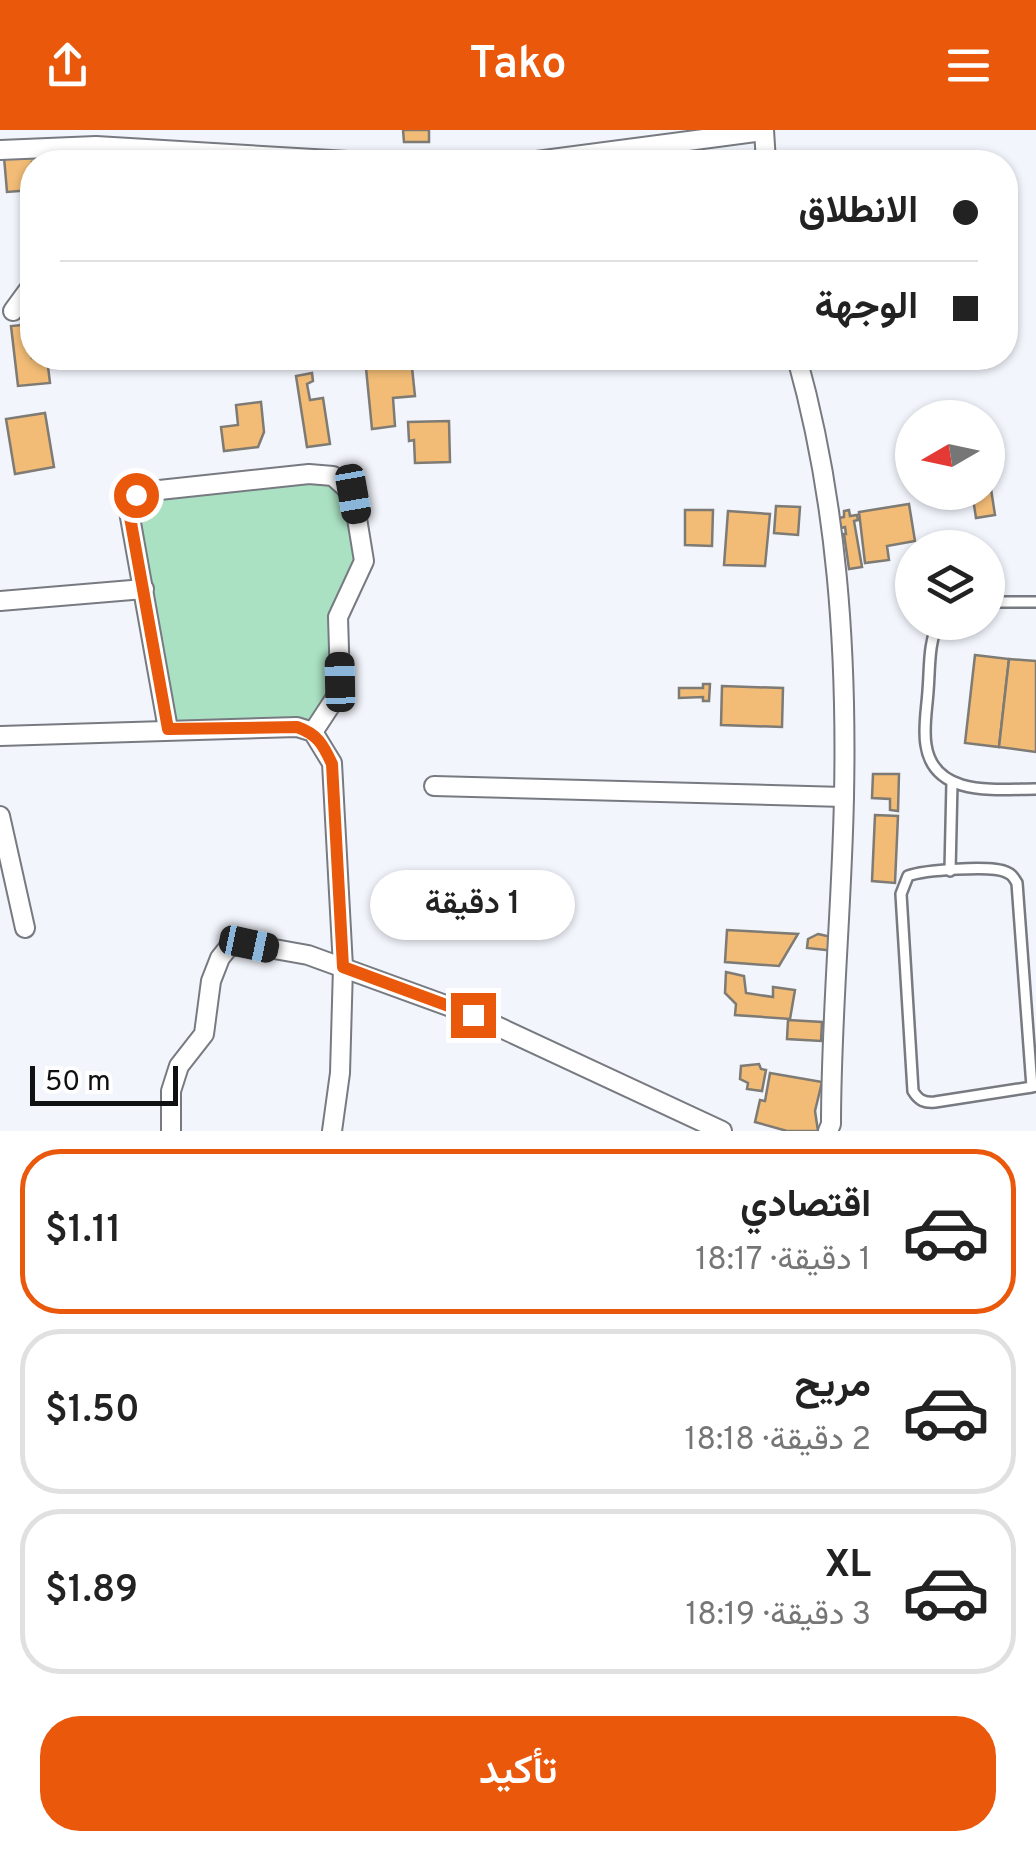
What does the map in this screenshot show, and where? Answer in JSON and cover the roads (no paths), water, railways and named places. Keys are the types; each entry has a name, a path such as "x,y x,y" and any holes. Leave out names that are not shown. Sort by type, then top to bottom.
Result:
{"street":[{"path":"0,150 22,150 22,130"},
{"path":"617,150 764,130"},
{"path":"13,311 20,301"},
{"path":"800,370 828,505 843,643 844,797 828,1131"},
{"path":"168,729 128,506 130,498 309,474 332,476 353,494 364,561 338,617 340,682 336,697 313,732"},
{"path":"0,601 144,589"},
{"path":"0,736 297,727 313,732 324,745 332,764 343,967 340,1072 332,1131"},
{"path":"434,786 844,797"},
{"path":"0,816 25,928"},
{"path":"171,1131 170,1103 179,1066 204,1034 211,981 223,952 241,943 308,955 473,1015 722,1131"}],"lane":[{"path":"1005,602 1036,602"},
{"path":"933,640 925,742 934,765 952,782 976,788 1036,789"},
{"path":"950,872 952,782"},
{"path":"998,870 1013,876 1017,883 1034,1087 929,1102 913,1092 902,887 908,876 998,870"}]}
